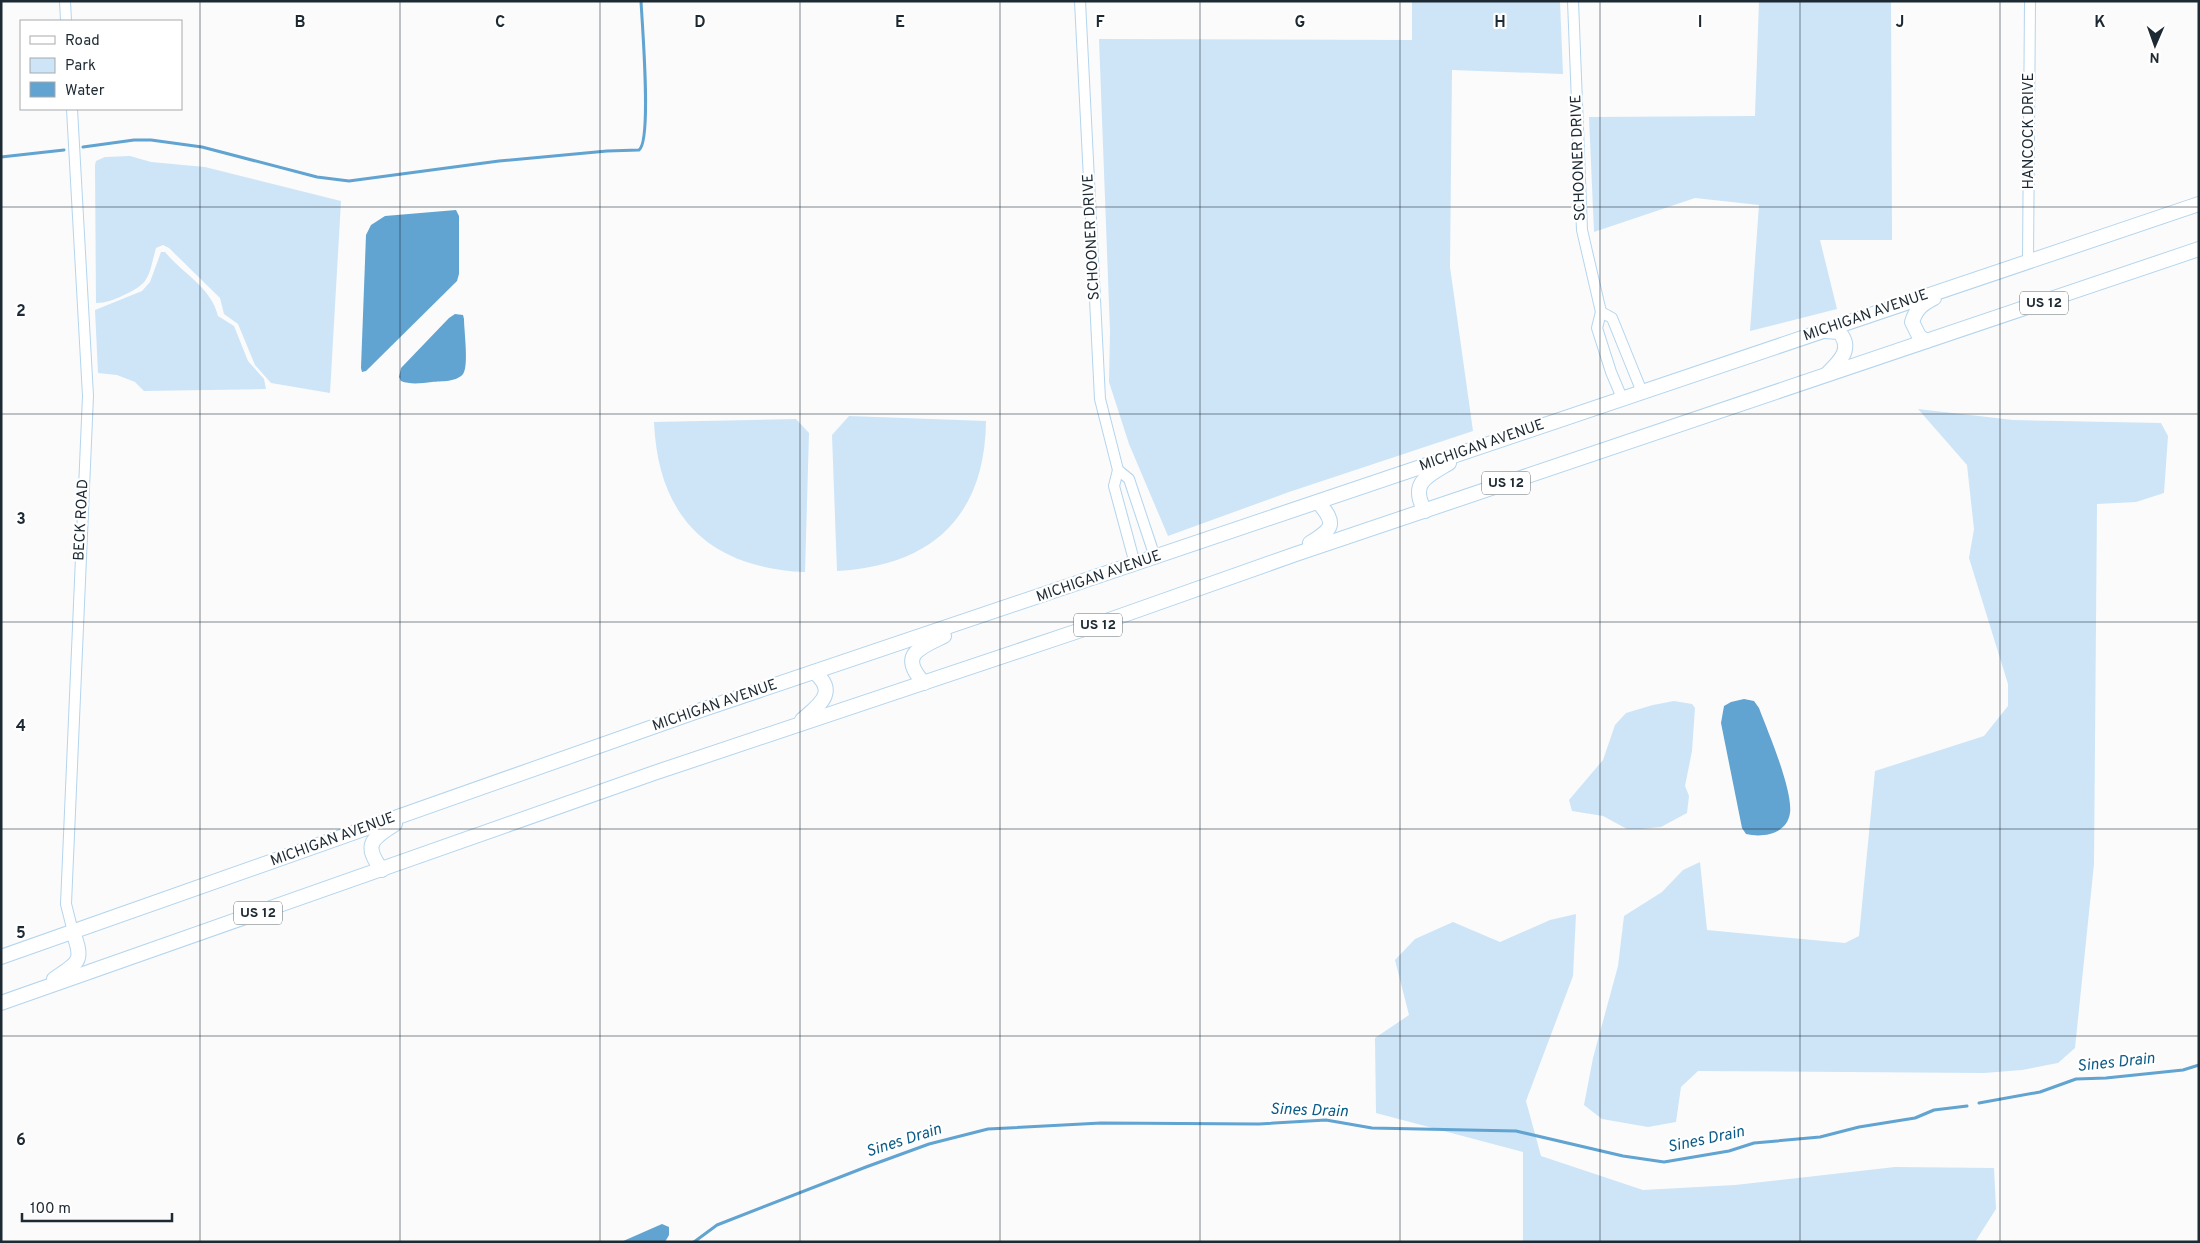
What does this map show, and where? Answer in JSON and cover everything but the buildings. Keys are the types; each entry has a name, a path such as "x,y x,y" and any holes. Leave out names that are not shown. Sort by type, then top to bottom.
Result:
{"main road":[{"name":"MICHIGAN AVENUE","path":"1,957 814,672 1825,331 2028,260 2199,204"},
{"name":"US 12","path":"1,1003 654,773 2199,249"},
{"path":"1926,341 1915,330 1912,322 1915,313 1922,305 1960,283"},
{"path":"1824,377 1843,357 1846,346 1839,332 1825,331"},
{"path":"1424,511 1419,502 1418,491 1420,482 1472,450"},
{"path":"1296,554 1326,534 1330,528 1331,520 1318,502"},
{"path":"924,683 914,671 912,664 913,655 917,649 989,614"},
{"path":"795,726 818,706 825,697 824,682 814,672"},
{"path":"382,870 370,850 375,836 422,809"},
{"path":"36,990 75,965 80,958 80,950 73,932"}],"street":[{"path":"65,1 66,20"},
{"name":"SCHOONER DRIVE","path":"1080,1 1100,399 1118,470 1114,486 1135,564"},
{"name":"SCHOONER DRIVE","path":"1573,1 1582,230 1600,312 1598,328 1611,372 1622,398"},
{"name":"HANCOCK DRIVE","path":"2028,260 2030,1"},
{"name":"BECK ROAD","path":"72,110 88,396 66,904 73,932"},
{"path":"1600,312 1612,318 1642,392"},
{"name":"SCHOONER DRIVE","path":"1118,470 1129,479 1155,557"}],"green space":[{"path":"1412,1 1560,1 1563,74 1452,70 1450,267 1473,431 1289,492 1168,536 1129,444 1109,382 1110,331 1099,39 1412,40"},
{"path":"1759,1 1891,1 1892,240 1820,240 1837,309 1750,331 1759,205 1695,198 1594,232 1589,117 1755,116"},
{"path":"130,156 151,162 205,167 341,201 330,393 271,383 255,365 238,324 224,314 220,298 169,248 163,245 156,248 149,273 143,283 112,300 96,303 95,165 96,161 105,157"},
{"path":"161,252 165,252 196,281 209,297 218,316 234,326 248,361 264,379 266,389 144,391 135,382 117,375 98,373 95,310 142,291 150,282"},
{"path":"1918,409 2013,420 2161,423 2168,436 2164,493 2136,502 2097,504 2094,864 2075,1048 2058,1063 2022,1070 1984,1073 1698,1071 1681,1087 1676,1122 1648,1127 1602,1119 1584,1105 1593,1058 1618,966 1624,916 1662,892 1683,870 1700,862 1707,930 1845,943 1859,936 1875,771 1984,736 2008,706 2008,684 1969,558 1974,529 1967,465"},
{"path":"849,416 986,421 983,455 976,484 963,509 946,530 925,547 900,559 870,567 837,571 832,435"},
{"path":"796,419 809,433 805,572 771,568 741,560 716,548 695,531 678,510 666,485 658,456 654,422"},
{"path":"1674,701 1692,704 1695,708 1692,751 1685,786 1689,796 1687,813 1661,827 1627,829 1603,816 1572,811 1569,800 1603,760 1615,725 1626,713"},
{"path":"1576,914 1573,976 1526,1101 1541,1156 1643,1190 1735,1185 1895,1167 1994,1168 1996,1209 1975,1242 1523,1242 1523,1152 1376,1113 1375,1038 1409,1015 1395,960 1415,939 1453,922 1500,942 1550,920"}],"water":[{"path":"456,210 459,216 459,274 457,281 366,371 362,372 366,235 371,225 385,216"},
{"path":"455,314 463,315 464,319 466,364 463,374 453,380 417,383 401,381 399,377 401,368"},
{"path":"1744,699 1754,701 1759,708 1788,790 1790,813 1788,820 1779,830 1767,835 1746,834 1742,828 1721,723 1724,706"},
{"path":"662,1224 669,1227 669,1235 665,1242 621,1242"}],"waterway":[{"path":"83,147 134,140 151,140 202,147 317,177 349,181 499,161 607,151 639,150 643,142 646,105 641,1"},
{"path":"1,157 64,150"},
{"name":"Sines Drain","path":"1979,1103 2040,1092 2076,1079 2106,1078 2183,1070 2199,1065"},
{"name":"Sines Drain","path":"694,1242 717,1225 866,1167 929,1144 988,1129 1101,1123 1259,1124 1326,1120 1372,1128 1516,1131 1623,1156 1664,1162 1729,1151 1754,1143 1820,1137 1859,1127 1915,1118 1934,1110 1967,1106"}]}
